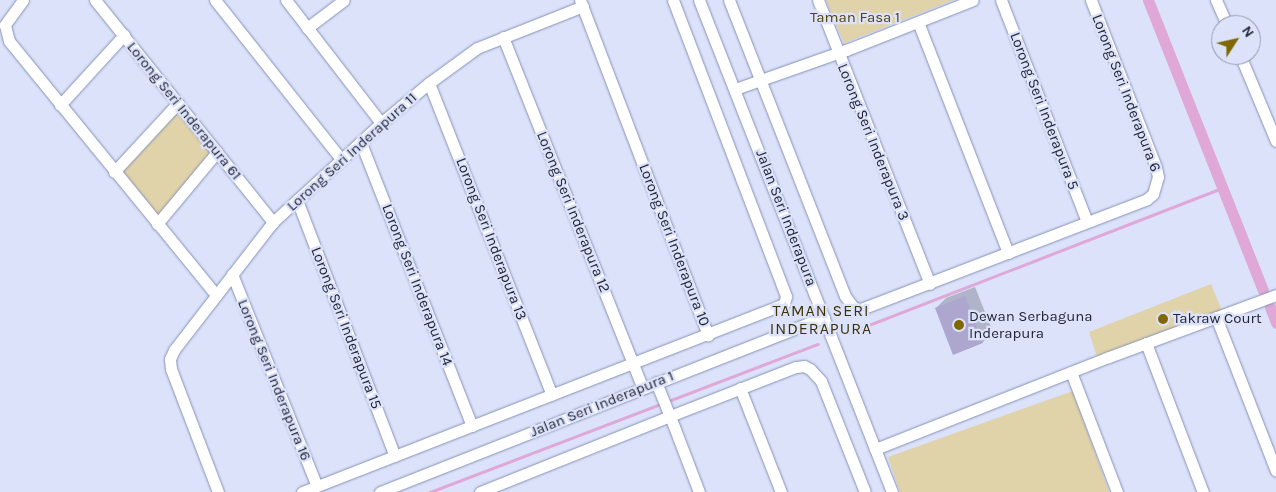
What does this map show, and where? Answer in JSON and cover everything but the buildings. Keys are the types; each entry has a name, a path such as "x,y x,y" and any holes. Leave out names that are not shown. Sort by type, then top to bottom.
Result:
{"street":[{"path":"22,0 5,24 10,40 114,172 216,295"},
{"name":"Lorong Seri Inderapura 61","path":"95,0 273,222"},
{"path":"216,0 342,160"},
{"path":"286,0 382,123"},
{"path":"307,28 344,0"},
{"name":"Lorong Seri Inderapura 10","path":"582,3 708,335 781,306 785,302 786,296 673,0"},
{"name":"Jalan Seri Inderapura","path":"699,0 736,89 892,492"},
{"path":"729,0 849,303 854,308 868,308 1087,222"},
{"name":"Lorong Seri Inderapura 3","path":"818,0 930,284"},
{"path":"736,89 973,0"},
{"name":"Lorong Seri Inderapura 5","path":"1001,0 1087,222"},
{"name":"Lorong Seri Inderapura 6","path":"1087,222 1147,199 1157,186 1156,167 1090,0"},
{"path":"1216,0 1223,15"},
{"name":"Lorong Seri Inderapura 11","path":"218,492 171,369 170,359 174,350 273,222 429,83 465,54 582,3"},
{"path":"918,22 1008,253"},
{"path":"60,105 124,35"},
{"name":"Lorong Seri Inderapura 12","path":"503,37 643,388"},
{"path":"1244,65 1276,141"},
{"name":"Lorong Seri Inderapura 13","path":"429,83 552,395"},
{"path":"114,172 178,103"},
{"name":"Lorong Seri Inderapura 14","path":"361,143 472,426"},
{"path":"157,224 217,152"},
{"name":"Lorong Seri Inderapura 15","path":"298,200 395,456"},
{"name":"Lorong Seri Inderapura 16","path":"232,274 317,486"},
{"path":"875,449 1146,343 1276,295"},
{"name":"Jalan Seri Inderapura 1","path":"380,492 643,388 658,387 824,317"},
{"path":"1216,317 1276,471"},
{"path":"302,492 708,335"},
{"path":"1146,343 1203,492"},
{"path":"480,492 668,412 796,367 804,366 817,374 865,492"},
{"path":"1071,372 1117,492"},
{"path":"658,387 696,491"},
{"path":"740,388 780,492"}],"green space":[{"name":"Taman Fasa 1","path":"826,0 953,0 844,43"},
{"path":"178,103 217,152 157,224 114,172"},
{"path":"1211,284 1222,311 1097,357 1089,332"},
{"path":"1073,391 1109,492 900,492 888,457"}],"waterway":[{"path":"1148,0 1263,290"},
{"path":"848,333 1222,188"},
{"path":"1270,307 1276,323"},
{"path":"430,492 818,344"}],"place":[{"name":"Takraw Court","path":"1163,319"},
{"name":"Dewan Serbaguna Inderapura","path":"959,325"}],"district":[{"name":"TAMAN SERI INDERAPURA","path":"821,320"}]}
